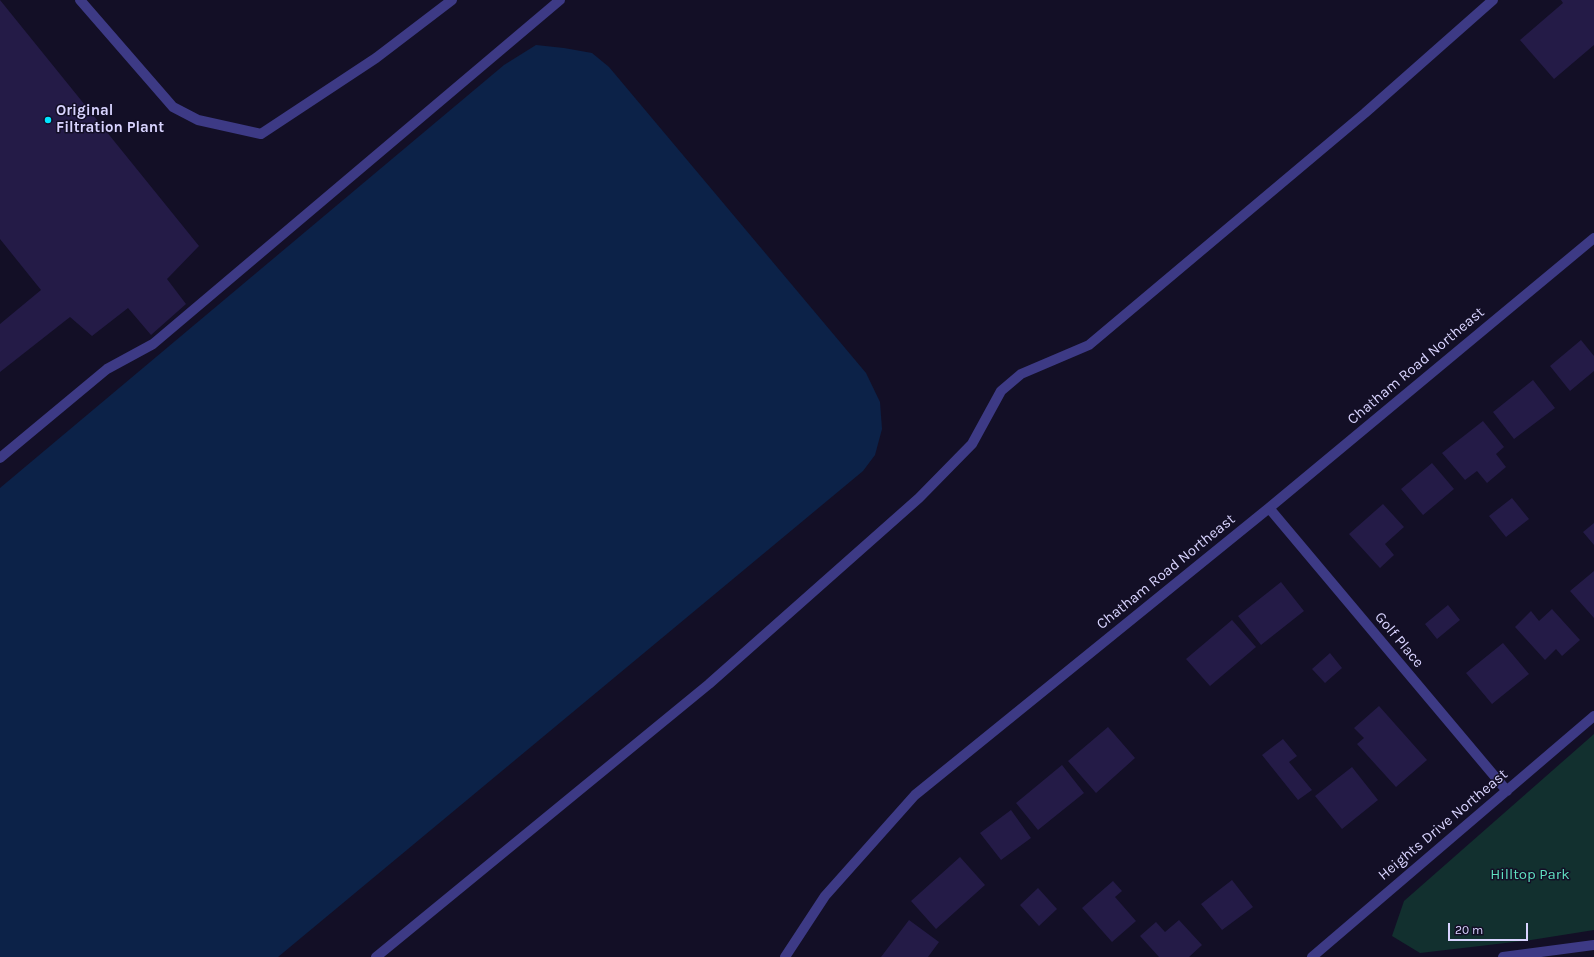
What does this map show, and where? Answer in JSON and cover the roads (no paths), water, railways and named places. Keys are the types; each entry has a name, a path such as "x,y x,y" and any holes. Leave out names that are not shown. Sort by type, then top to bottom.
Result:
{"street":[{"path":"80,0 173,107 198,120 261,134 376,58 452,0"},
{"path":"0,458 107,369 152,344 560,0"},
{"path":"376,957 709,684 919,498 972,444 1001,392 1021,374 1089,345 1364,113 1493,0"},
{"name":"Chatham Road Northeast","path":"785,957 825,896 915,795 1269,508 1594,238"},
{"name":"Golf Place","path":"1269,508 1507,791"},
{"name":"Heights Drive Northeast","path":"1312,957 1594,716"},
{"path":"1503,957 1594,945"}],"water":[{"path":"536,45 592,53 609,67 866,373 880,402 882,429 875,455 863,471 278,957 0,957 0,488 504,65"}],"place":[{"name":"Original Filtration Plant","path":"48,120"}],"park label":[{"name":"Hilltop Park","path":"1530,875"}]}
